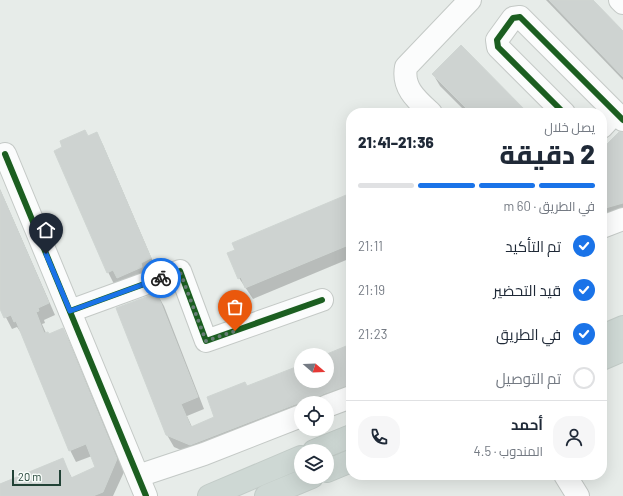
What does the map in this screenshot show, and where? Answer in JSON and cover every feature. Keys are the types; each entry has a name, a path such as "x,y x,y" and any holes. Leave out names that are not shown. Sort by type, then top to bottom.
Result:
{"main road":[{"path":"607,334 623,327"},
{"path":"607,357 623,350"},
{"path":"331,444 346,438"},
{"path":"209,496 294,459"},
{"path":"334,468 346,463"},
{"path":"266,496 295,484"}],"street":[{"path":"425,108 416,100 408,88 404,76 406,67 470,0"},
{"path":"620,0 623,3"},
{"path":"559,108 498,47 497,40 513,18 520,17 603,108"},
{"path":"607,112 614,120"},
{"path":"5,154 146,496"},
{"path":"607,225 623,218"},
{"path":"70,311 180,272 206,341 322,300"},
{"path":"334,403 346,399"},
{"path":"138,476 204,454 294,419"},
{"path":"568,480 578,496"}],"building":[{"path":"549,0 593,0 623,31 623,77"},
{"path":"461,45 523,108 466,108 432,74"},
{"path":"85,130 88,136 97,132 151,258 141,263 142,267 117,278 113,270 107,273 54,151 62,147 60,141"},
{"path":"619,132 623,132 623,203 607,208 607,144"},
{"path":"0,190 49,303 38,308 39,311 36,312 44,333 48,332 49,334 63,328 117,459 103,492 93,496 0,496 0,484 63,458 71,478 95,467 86,444 69,451 16,321 14,322 11,315 4,318 0,309"},
{"path":"346,195 346,246 245,288 241,277 238,279 227,253 235,250 232,243"},
{"path":"157,293 198,397 181,404 191,427 214,417 207,397 245,382 247,386 294,368 294,388 334,388 334,351 346,346 346,387 321,396 294,396 294,405 190,445 166,435 116,308"}],"cycle path":[{"path":"559,108 498,47 497,40 513,18 520,17 623,120"},
{"path":"5,154 146,496"},
{"path":"70,311 180,271 206,341 322,300"}],"way so far":[{"path":"161,278 180,272 206,341 235,331"}],"route":[{"path":"46,254 70,311 161,278"}]}
